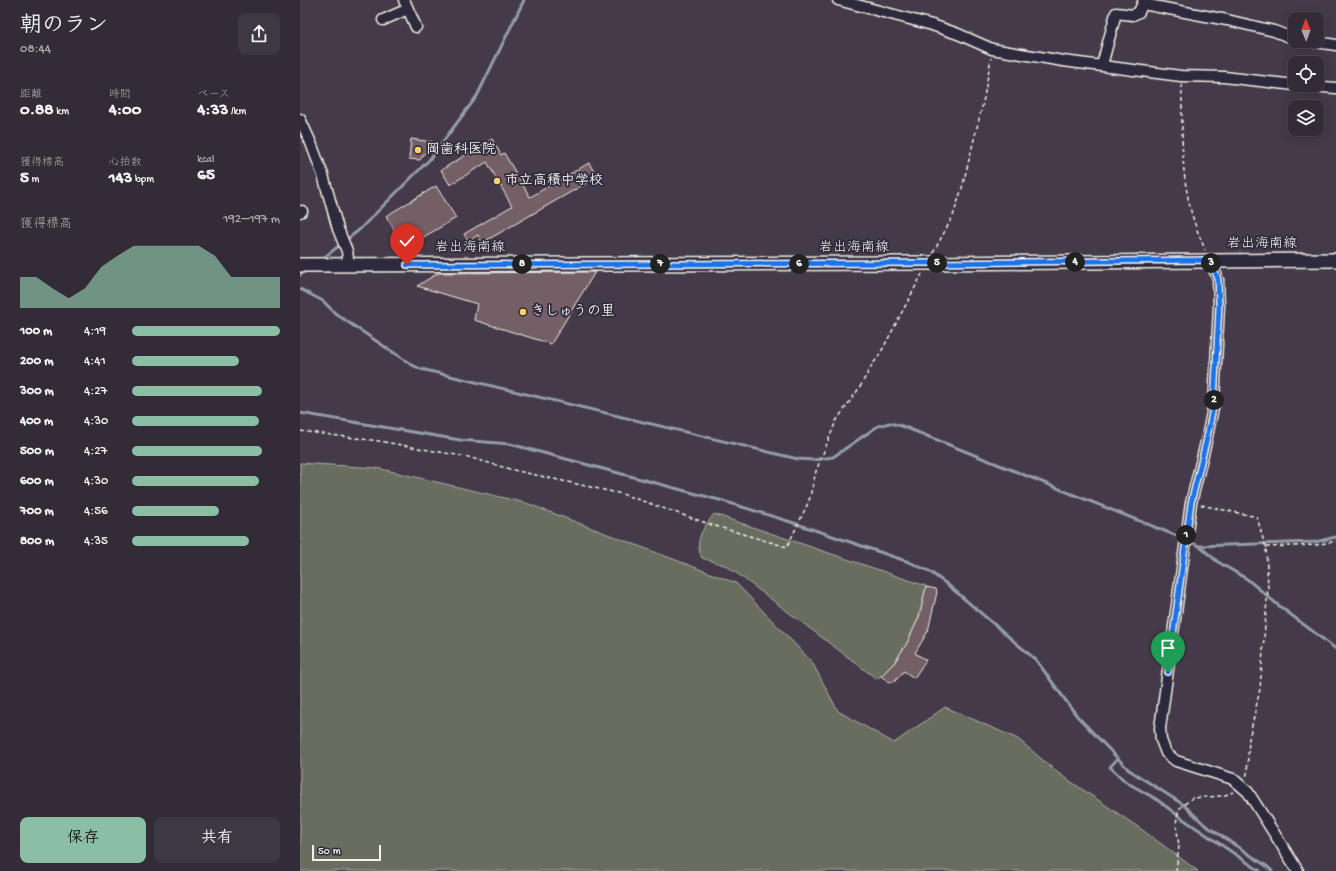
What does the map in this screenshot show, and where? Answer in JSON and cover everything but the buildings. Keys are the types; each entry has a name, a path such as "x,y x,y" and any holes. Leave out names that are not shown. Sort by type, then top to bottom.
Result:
{"main road":[{"name":"岩出海南線","path":"301,266 1336,260"}],"street":[{"path":"838,0 932,25 958,34 992,49 1063,61 1181,76 1224,77 1288,84"},
{"path":"1102,65 1116,13 1133,14 1139,12 1144,2 1274,31 1288,36"},
{"path":"383,20 406,4 416,27"},
{"path":"1324,43 1336,45"},
{"path":"1324,87 1336,88"},
{"path":"300,119 323,175 338,229 347,251 349,265"},
{"path":"1210,260 1218,279 1219,306 1214,403 1191,503 1160,728 1161,740 1166,753 1176,761 1233,779 1248,792 1298,871"}],"path":[{"path":"300,431 379,441 468,457 512,470 622,494 712,525 787,547 809,502 816,471 836,421 860,388 872,365 879,356 953,216 962,188 983,103 992,49"},
{"path":"1181,76 1183,147 1187,192 1193,218 1210,260"},
{"path":"1191,503 1257,517 1266,547 1268,587 1260,689 1248,739 1247,774 1244,779"},
{"path":"1266,547 1316,545 1336,540"},
{"path":"1176,871 1179,846 1176,823 1179,809 1192,798 1223,796 1238,790"}],"green space":[{"path":"300,463 377,468 526,503 736,583 812,662 838,711 894,743 945,707 1018,739 1058,773 1141,829 1198,871 300,871"},
{"path":"714,514 926,586 922,606 915,627 905,647 888,670 877,679 727,566 702,558 699,539 703,529"}],"waterway":[{"path":"321,260 359,230 430,159 477,96 524,0"},
{"path":"300,275 307,270"},
{"path":"300,289 323,301 336,314 412,365 421,369 798,459 813,460 833,457 878,426 890,423 902,426 1199,546 1218,562 1247,579 1278,605 1336,649"},
{"path":"300,413 460,440 510,444 723,501 794,523 909,562 929,571 948,585 1036,660 1077,716 1129,770 1184,805 1205,825 1272,871"},
{"path":"1199,546 1315,542 1336,537"},
{"path":"1117,759 1110,767 1126,782 1156,799 1260,871"}],"place":[{"name":"岡歯科医院","path":"418,150"},
{"name":"市立高積中学校","path":"497,181"},
{"name":"きしゅうの里","path":"523,312"}],"route":[{"path":"407,265 927,263 1210,260 1218,279 1219,306 1214,403 1191,503 1168,672"}]}
